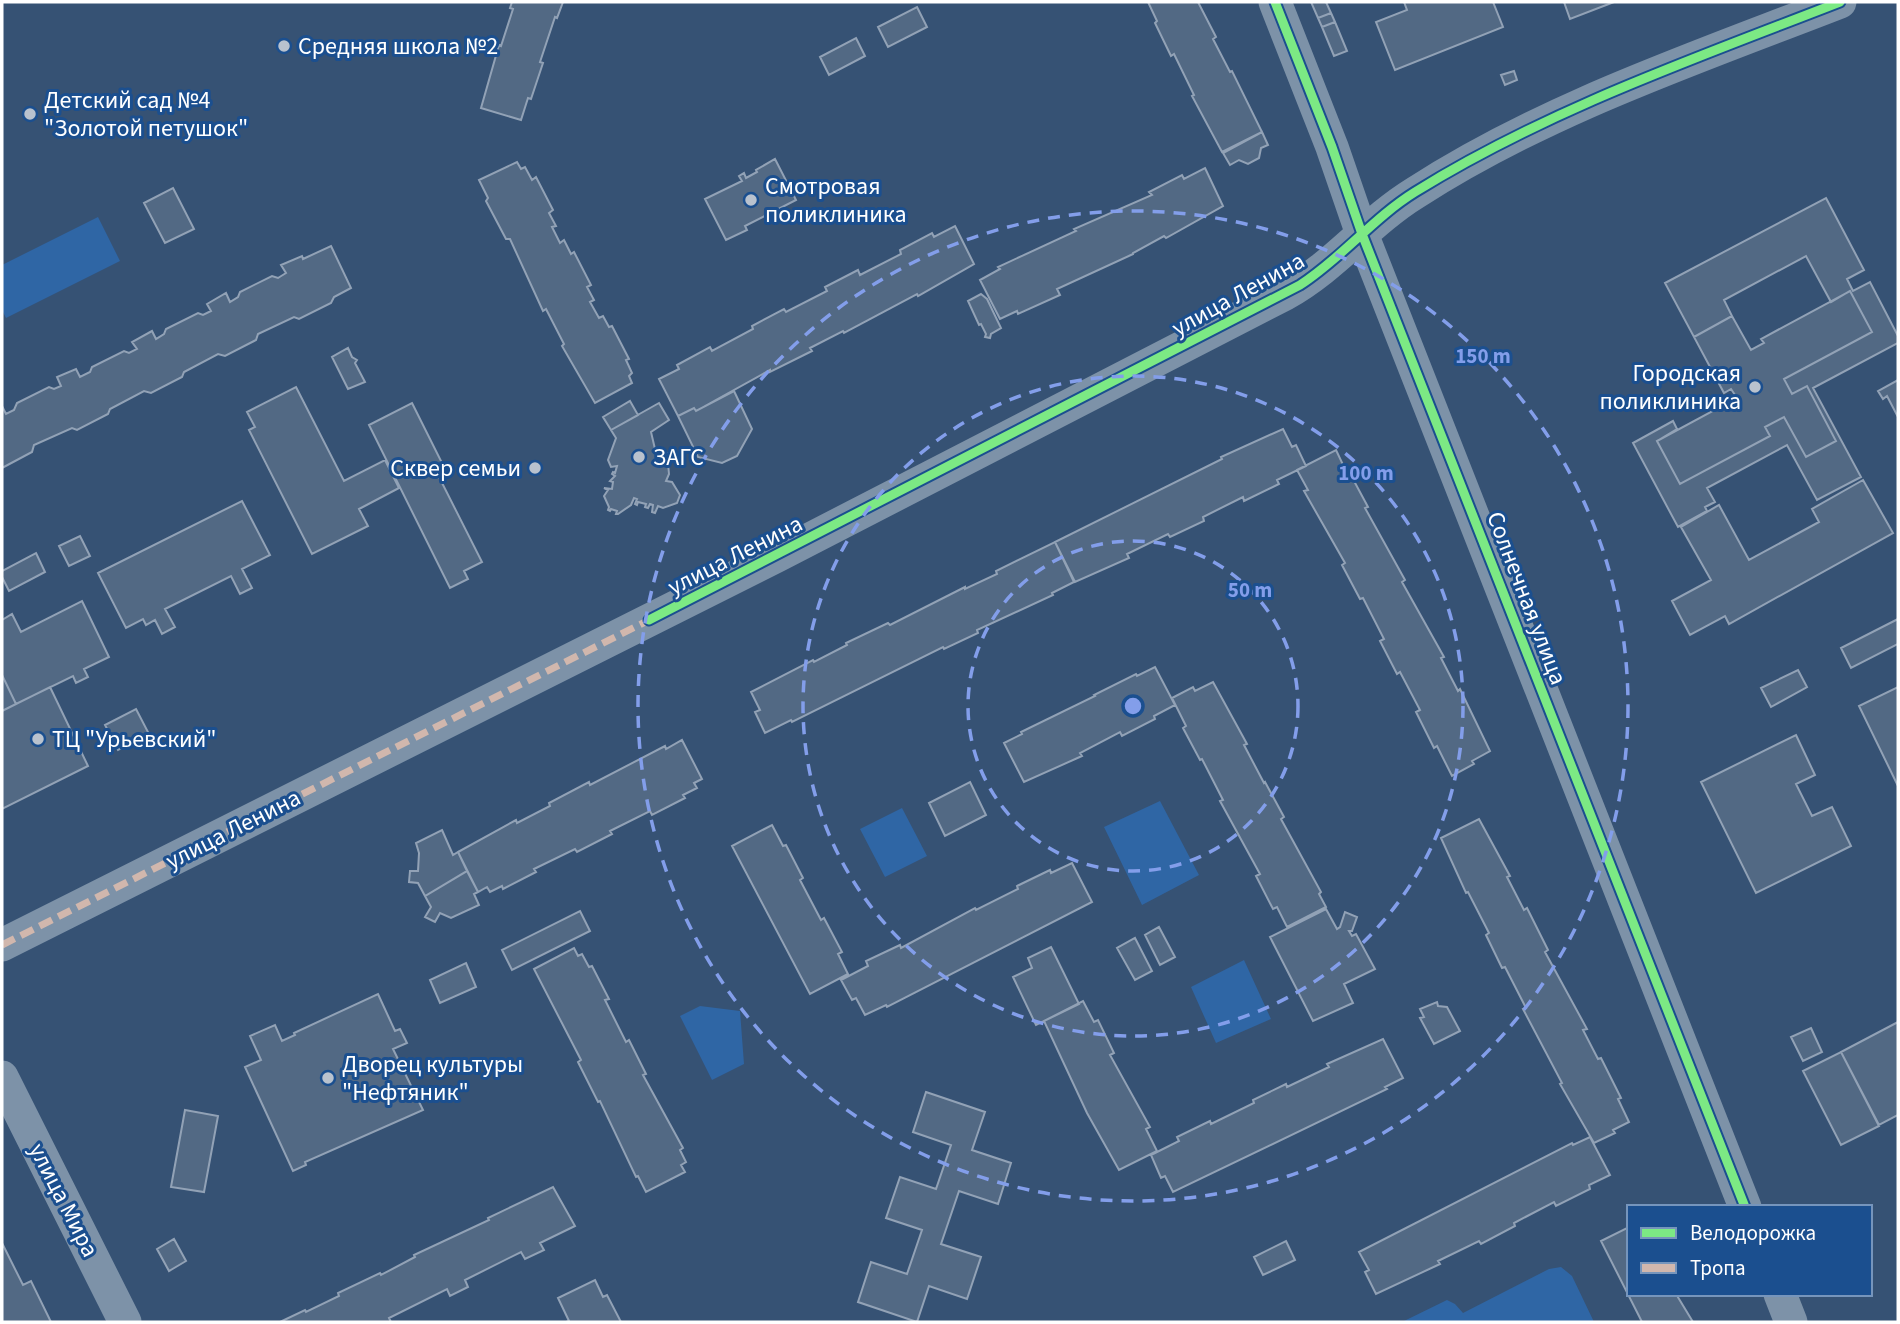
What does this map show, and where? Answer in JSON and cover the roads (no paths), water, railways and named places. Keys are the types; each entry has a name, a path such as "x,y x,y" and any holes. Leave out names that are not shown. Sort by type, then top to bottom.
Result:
{"street":[{"name":"Солнечная улица","path":"1275,2 1332,147 1362,234 1744,1205"},
{"name":"улица Ленина","path":"2,946 649,620 1300,285 1414,193 1525,132 1629,85 1840,2"},
{"name":"улица Мира","path":"2,1077 125,1322"},
{"path":"1781,1296 1791,1322"}],"place":[{"name":"Средняя школа №2","path":"284,46"},
{"name":"Детский сад №4 \"Золотой петушок\"","path":"30,114"},
{"name":"Смотровая поликлиника","path":"751,200"},
{"name":"Городская поликлиника","path":"1755,387"},
{"name":"ЗАГС","path":"639,457"},
{"name":"Сквер семьи","path":"535,468"},
{"name":"ТЦ \"Урьевский\"","path":"38,739"},
{"name":"Дворец культуры \"Нефтяник\"","path":"328,1078"}]}
